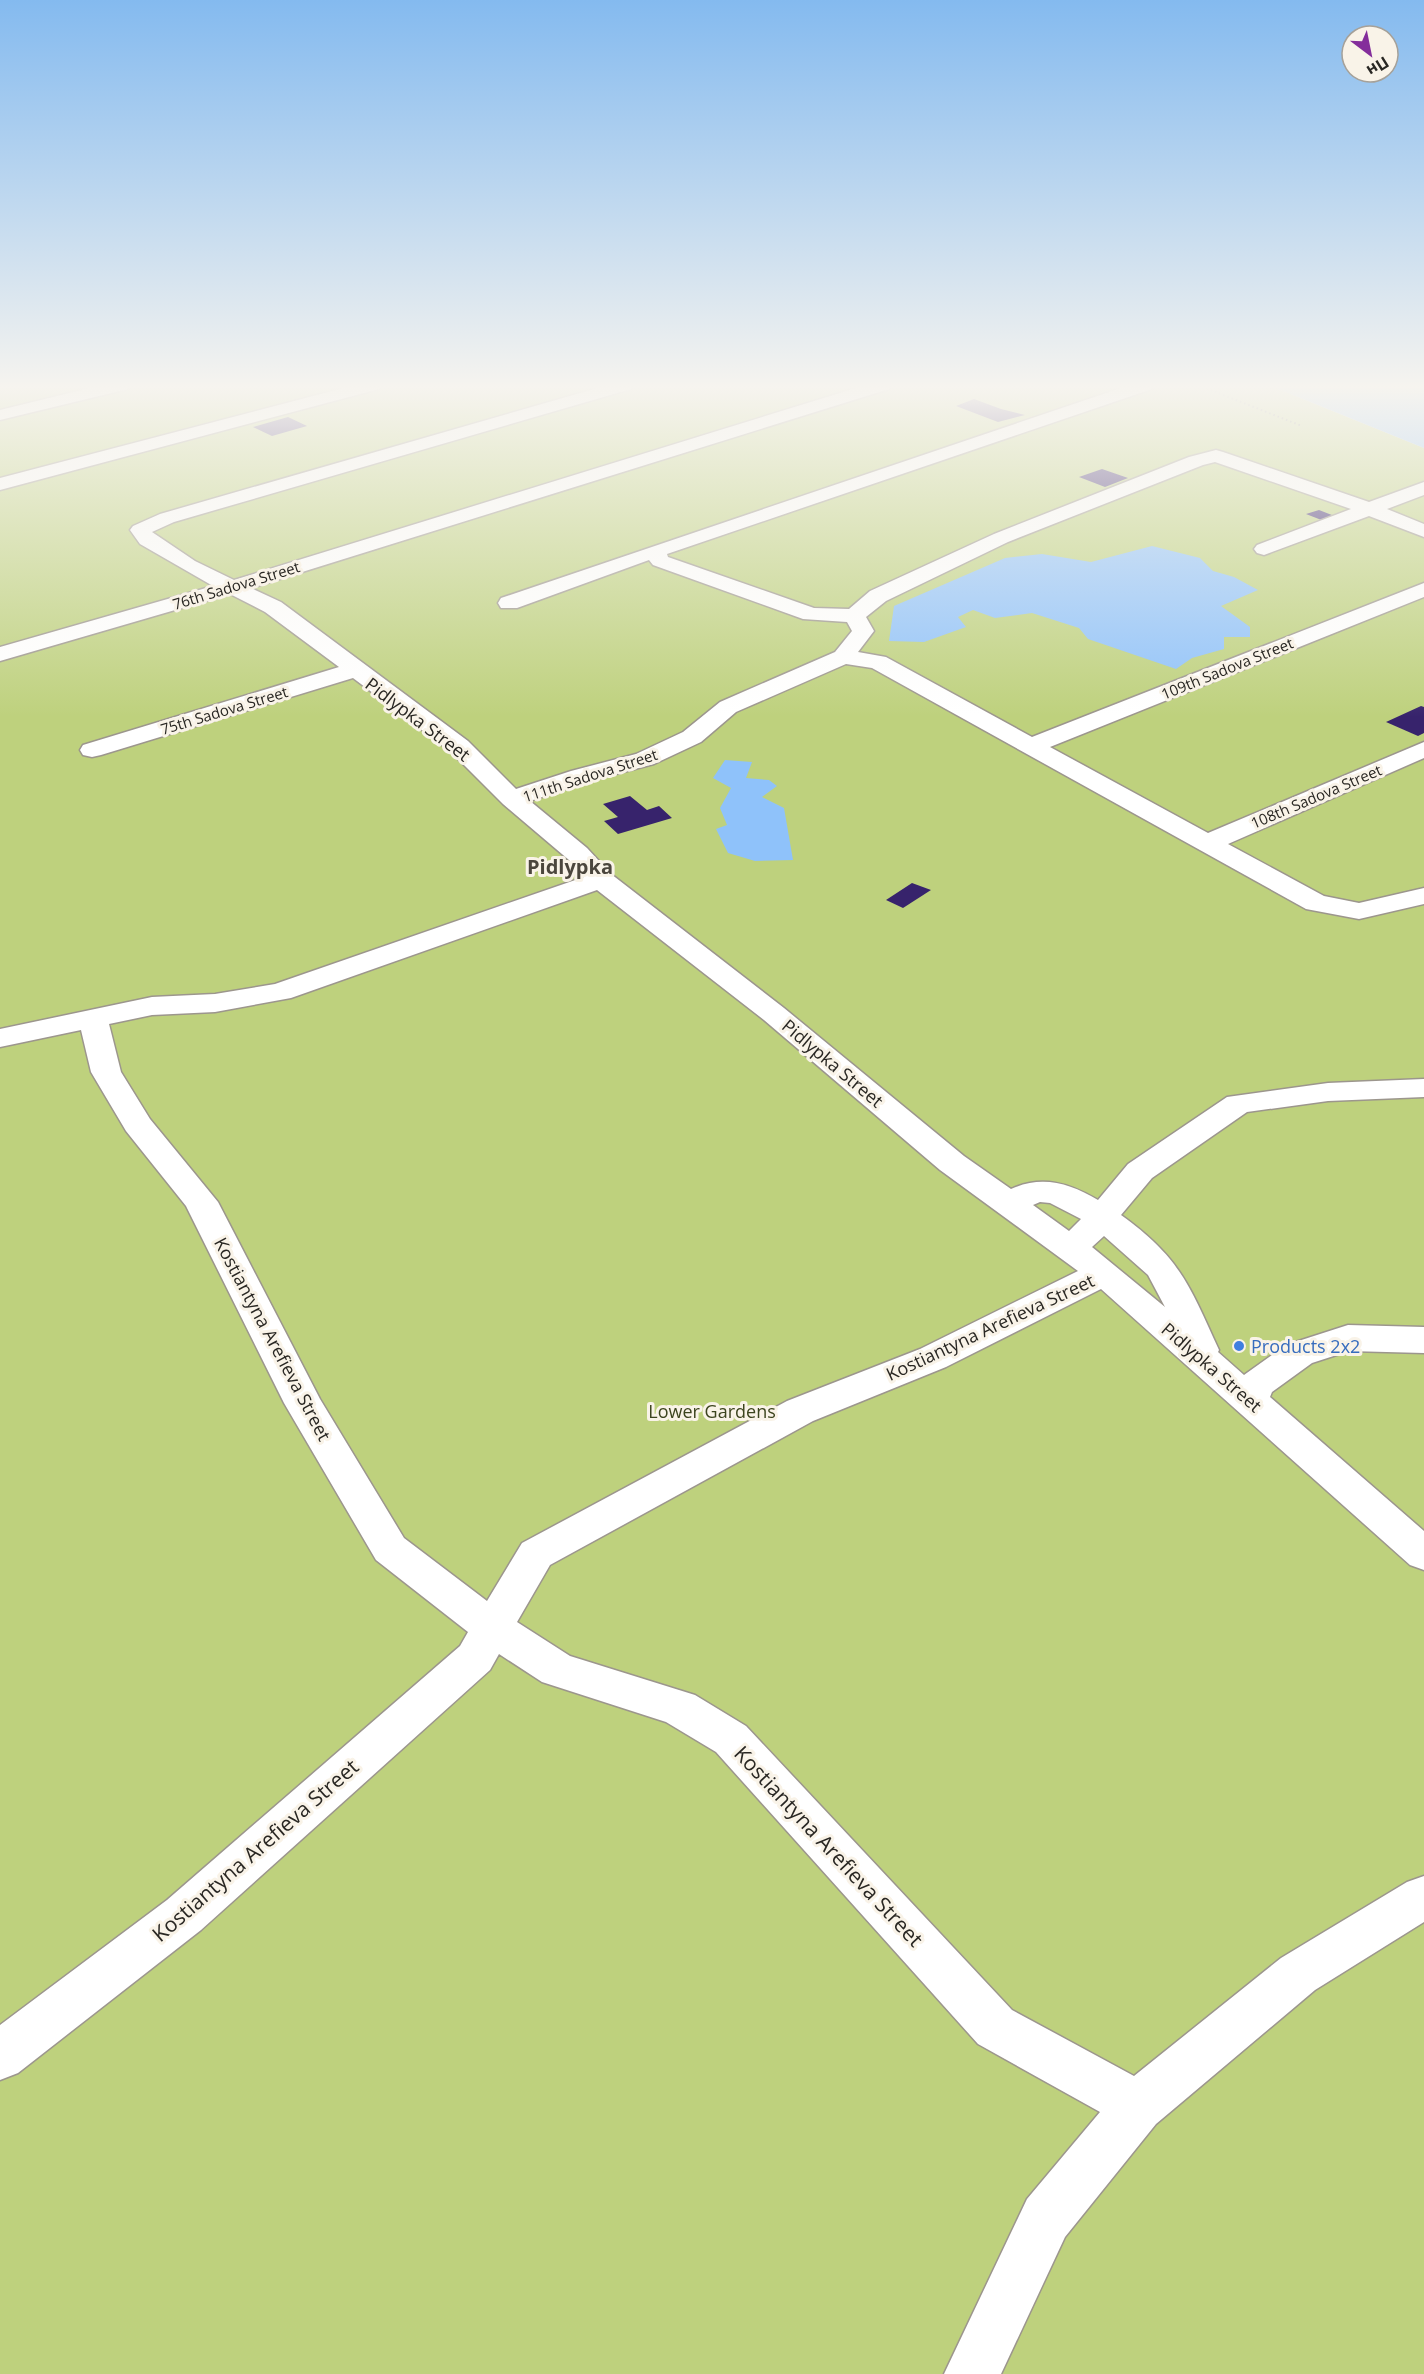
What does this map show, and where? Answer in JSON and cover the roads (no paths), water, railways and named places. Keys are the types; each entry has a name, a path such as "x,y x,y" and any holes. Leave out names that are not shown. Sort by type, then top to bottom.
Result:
{"street":[{"name":"Pidlypka Street","path":"244,496 167,518 140,530 147,540 188,565 273,607 459,746 512,800 578,854 601,880 774,1014 952,1163 1104,1273 1206,1360 1424,1554"},
{"name":"76th Sadova Street","path":"0,654 232,587 526,496"},
{"path":"509,603 655,550 816,496"},
{"path":"655,550 660,561 811,614 854,616 878,596 1001,538 1112,496"},
{"path":"1332,496 1424,531"},
{"path":"1264,549 1404,496"},
{"name":"109th Sadova Street","path":"1031,746 1424,589"},
{"name":"111th Sadova Street","path":"512,800 580,776 645,759 692,737 728,707 843,657 863,631 854,616"},
{"path":"843,657 878,662 1316,903 1359,911 1424,896"},
{"name":"75th Sadova Street","path":"92,750 355,670"},
{"name":"108th Sadova Street","path":"1208,843 1424,749"},
{"path":"0,1038 152,1006 215,1003 281,992 601,880"},
{"name":"Kostiantyna Arefieva Street","path":"93,1018 106,1072 137,1124 201,1202 303,1403 390,1549 493,1628 557,1670 680,1708 731,1739 995,2027 1138,2106"},
{"path":"1068,1247 1086,1235 1140,1172 1238,1104 1328,1092 1424,1088"},
{"path":"1009,1204 1024,1195 1043,1191 1067,1196 1101,1217 1144,1252 1168,1278 1206,1360"},
{"name":"Kostiantyna Arefieva Street","path":"0,2056 184,1915 475,1658 536,1554 800,1412 933,1358 1104,1273"},
{"path":"1250,1400 1258,1384 1299,1354 1348,1338 1424,1340"},
{"path":"972,2374 1046,2218 1138,2106 1298,1974 1424,1898"}],"water":[{"path":"1152,546 1200,558 1213,571 1234,577 1258,590 1221,606 1250,627 1250,637 1224,637 1224,649 1192,658 1176,669 1088,639 1079,628 1032,613 995,618 973,610 958,617 966,627 924,642 889,641 894,606 1005,558 1042,554 1091,562"},
{"path":"725,760 752,762 746,778 769,780 777,786 762,797 784,808 793,860 755,861 728,853 716,829 727,825 720,808 731,788 713,778"}],"place":[{"name":"Products 2x2","path":"1239,1346"}],"district":[{"name":"Pidlypka","path":"570,866"}],"park label":[{"name":"Lower Gardens","path":"712,1411"}]}
